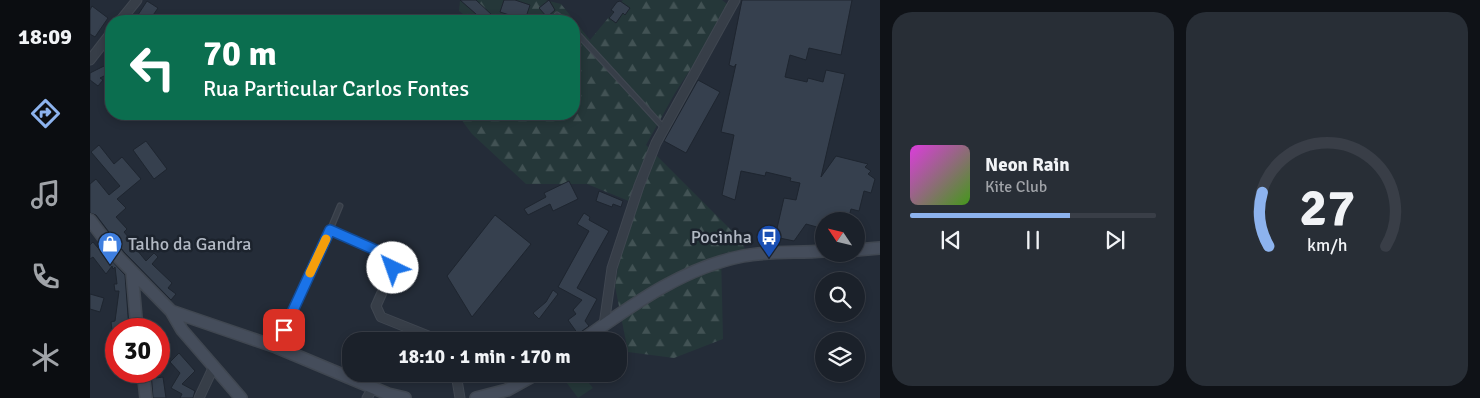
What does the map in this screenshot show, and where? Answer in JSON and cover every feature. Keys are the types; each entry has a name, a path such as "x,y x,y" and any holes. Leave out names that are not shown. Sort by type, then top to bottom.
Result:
{"street":[{"path":"125,15 137,0"},
{"path":"604,325 612,268 639,186 656,143 735,0"},
{"path":"90,60 105,41"},
{"path":"90,220 132,272 171,311 182,330 241,398"},
{"path":"276,347 330,230 387,255 393,268 376,306 381,317 418,332"},
{"path":"865,249 880,248"},
{"path":"594,332 659,288 708,266 742,256 815,252"},
{"path":"132,272 136,318"},
{"path":"171,311 276,347 370,393 405,398"},
{"path":"199,398 214,366"},
{"path":"457,382 460,398"},
{"path":"476,398 508,394 525,382"},
{"path":"144,383 146,398"}],"lane":[{"path":"580,37 664,128"},
{"path":"330,230 340,206"}],"green space":[{"path":"460,0 545,0 561,4 570,15 465,15 459,11"},
{"path":"623,0 722,0 731,7 675,93 646,145 740,239 745,249 721,254 723,339 674,358 628,352 627,332 624,332 615,286 623,238 636,204 587,184 526,184 472,134 462,120 580,120 580,28 590,40"},
{"path":"566,382 588,382 593,388 578,398"}],"building":[{"path":"460,0 476,0 492,15 477,15"},
{"path":"504,0 515,0 530,5 527,15 509,15 500,12"},
{"path":"549,0 555,10 549,15 545,15 539,8"},
{"path":"742,0 852,0 841,55 809,48 806,60 790,55 785,77 807,82 808,78 823,82 826,70 845,74 821,177 836,156 868,164 865,167 871,171 868,174 875,179 871,193 864,191 859,211 851,209 850,212 815,212 815,226 806,224 794,241 775,237 784,198 796,200 800,183 790,181 791,178 766,172 765,176 741,171 735,200 722,195 734,135 721,132 736,64 734,67 729,65"},
{"path":"147,1 158,8 153,15 138,15"},
{"path":"620,1 630,8 625,15 623,13 616,23 609,18 614,12 611,10"},
{"path":"92,6 105,16 105,22 95,37 90,34 90,10"},
{"path":"104,66 105,68 105,76 100,78 103,80 98,86 90,80 90,73"},
{"path":"698,80 720,92 686,153 664,141"},
{"path":"146,141 167,169 154,179 133,150"},
{"path":"99,145 114,164 122,157 141,179 117,199 126,208 116,217 127,229 124,232 128,239 146,261 154,253 158,257 152,264 172,283 168,288 176,294 171,300 124,252 96,215 90,213 90,184 96,179 109,195 120,186 91,152"},
{"path":"569,181 578,199 553,211 550,204 528,215 524,209 546,197 544,193"},
{"path":"599,191 623,201 621,207 613,204 612,207 596,201"},
{"path":"584,213 590,217 589,220 609,231 577,288 597,299 585,321 589,326 581,332 577,332 568,320 576,314 573,310 582,300 558,287 589,231 577,224"},
{"path":"495,215 531,244 472,317 447,276"},
{"path":"93,242 108,260 110,259 125,275 128,318 115,318 119,291 115,291 114,284 117,284 115,267 113,269 112,266 106,274 93,257 90,259 90,245"},
{"path":"553,290 558,294 539,319 533,313 546,302"},
{"path":"90,294 104,298 100,312 90,309"},
{"path":"179,353 195,371 182,384 195,391 193,398 180,398 182,394 171,388 180,373 170,362"},
{"path":"152,383 164,383 166,398 153,398"}],"slow traffic":[{"path":"310,273 326,239"}],"place":[{"name":"Pocinha","path":"769,258"},
{"name":"Talho da Gandra","path":"110,265"}],"route":[{"path":"284,330 330,230 387,255 393,268"}]}
